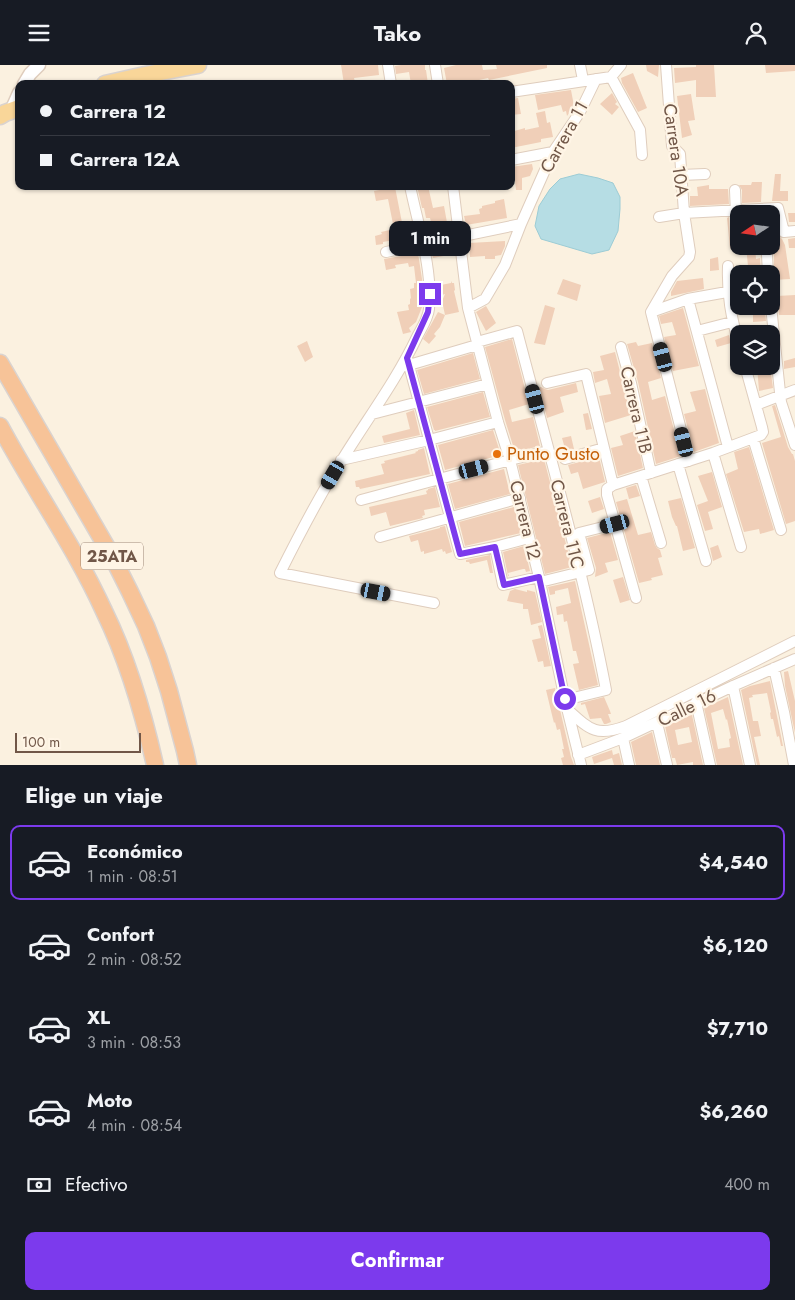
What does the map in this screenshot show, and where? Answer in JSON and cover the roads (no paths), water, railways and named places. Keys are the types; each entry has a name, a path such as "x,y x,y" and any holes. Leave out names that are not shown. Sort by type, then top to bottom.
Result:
{"highway":[{"name":"25ATA","path":"0,363 113,558 146,626 164,674 188,765"},
{"name":"25ATA","path":"0,426 88,578 104,610 119,643 132,680 148,733 155,765"}],"main road":[{"path":"123,80 198,65"}],"street":[{"path":"388,65 390,80"},
{"path":"435,65 437,80"},
{"name":"Carrera 11","path":"580,65 583,80"},
{"path":"515,91 611,77 621,65"},
{"name":"Carrera 10A","path":"651,312 672,276 689,257 690,252 684,213 680,154 672,146 666,65"},
{"path":"611,77 640,130 642,155"},
{"name":"Carrera 11","path":"468,308 485,299 505,265 553,152 580,112 596,79"},
{"path":"7,112 15,99"},
{"path":"515,159 553,152"},
{"path":"681,175 705,174"},
{"path":"411,190 428,269 430,294 428,312 408,361 341,460 300,531 280,573 434,603"},
{"name":"Carrera 12","path":"453,190 468,308 530,538 579,760"},
{"path":"735,190 735,205"},
{"path":"659,217 684,213 730,210"},
{"path":"780,212 790,232"},
{"path":"386,251 521,224"},
{"path":"767,255 768,265"},
{"path":"728,266 727,292 733,325"},
{"path":"689,461 651,312 688,299 727,292"},
{"path":"688,299 728,447"},
{"path":"772,315 782,407 795,445"},
{"path":"696,331 732,322"},
{"name":"Carrera 11C","path":"477,344 517,331 580,573 606,689 566,704"},
{"path":"408,361 477,344"},
{"name":"Carrera 11B","path":"621,347 632,383 646,475 661,543"},
{"path":"408,361 460,554 530,538"},
{"path":"547,383 586,374 613,485"},
{"path":"636,598 607,495 607,489 613,485 757,437 763,432 748,375"},
{"path":"372,414 488,384"},
{"path":"756,405 795,389"},
{"path":"341,460 498,422"},
{"path":"757,437 781,530"},
{"path":"565,459 604,447"},
{"path":"361,500 439,478 548,451"},
{"path":"713,453 741,547"},
{"path":"678,464 706,561"},
{"path":"380,537 520,498"},
{"path":"495,547 504,585 580,573 589,570 579,533 615,524"},
{"path":"566,704 585,726 596,731 612,731 626,726 795,641"},
{"name":"Calle 16","path":"579,760 732,685 795,659"},
{"path":"774,668 794,765"},
{"path":"732,685 750,765"},
{"path":"696,702 710,765"},
{"path":"657,723 667,765"},
{"path":"623,738 628,765"}],"water":[{"path":"579,174 613,183 620,197 618,231 609,250 592,254 541,239 535,226 539,206 550,189 560,179"}],"place":[{"name":"Punto Gusto","path":"497,454"}]}
